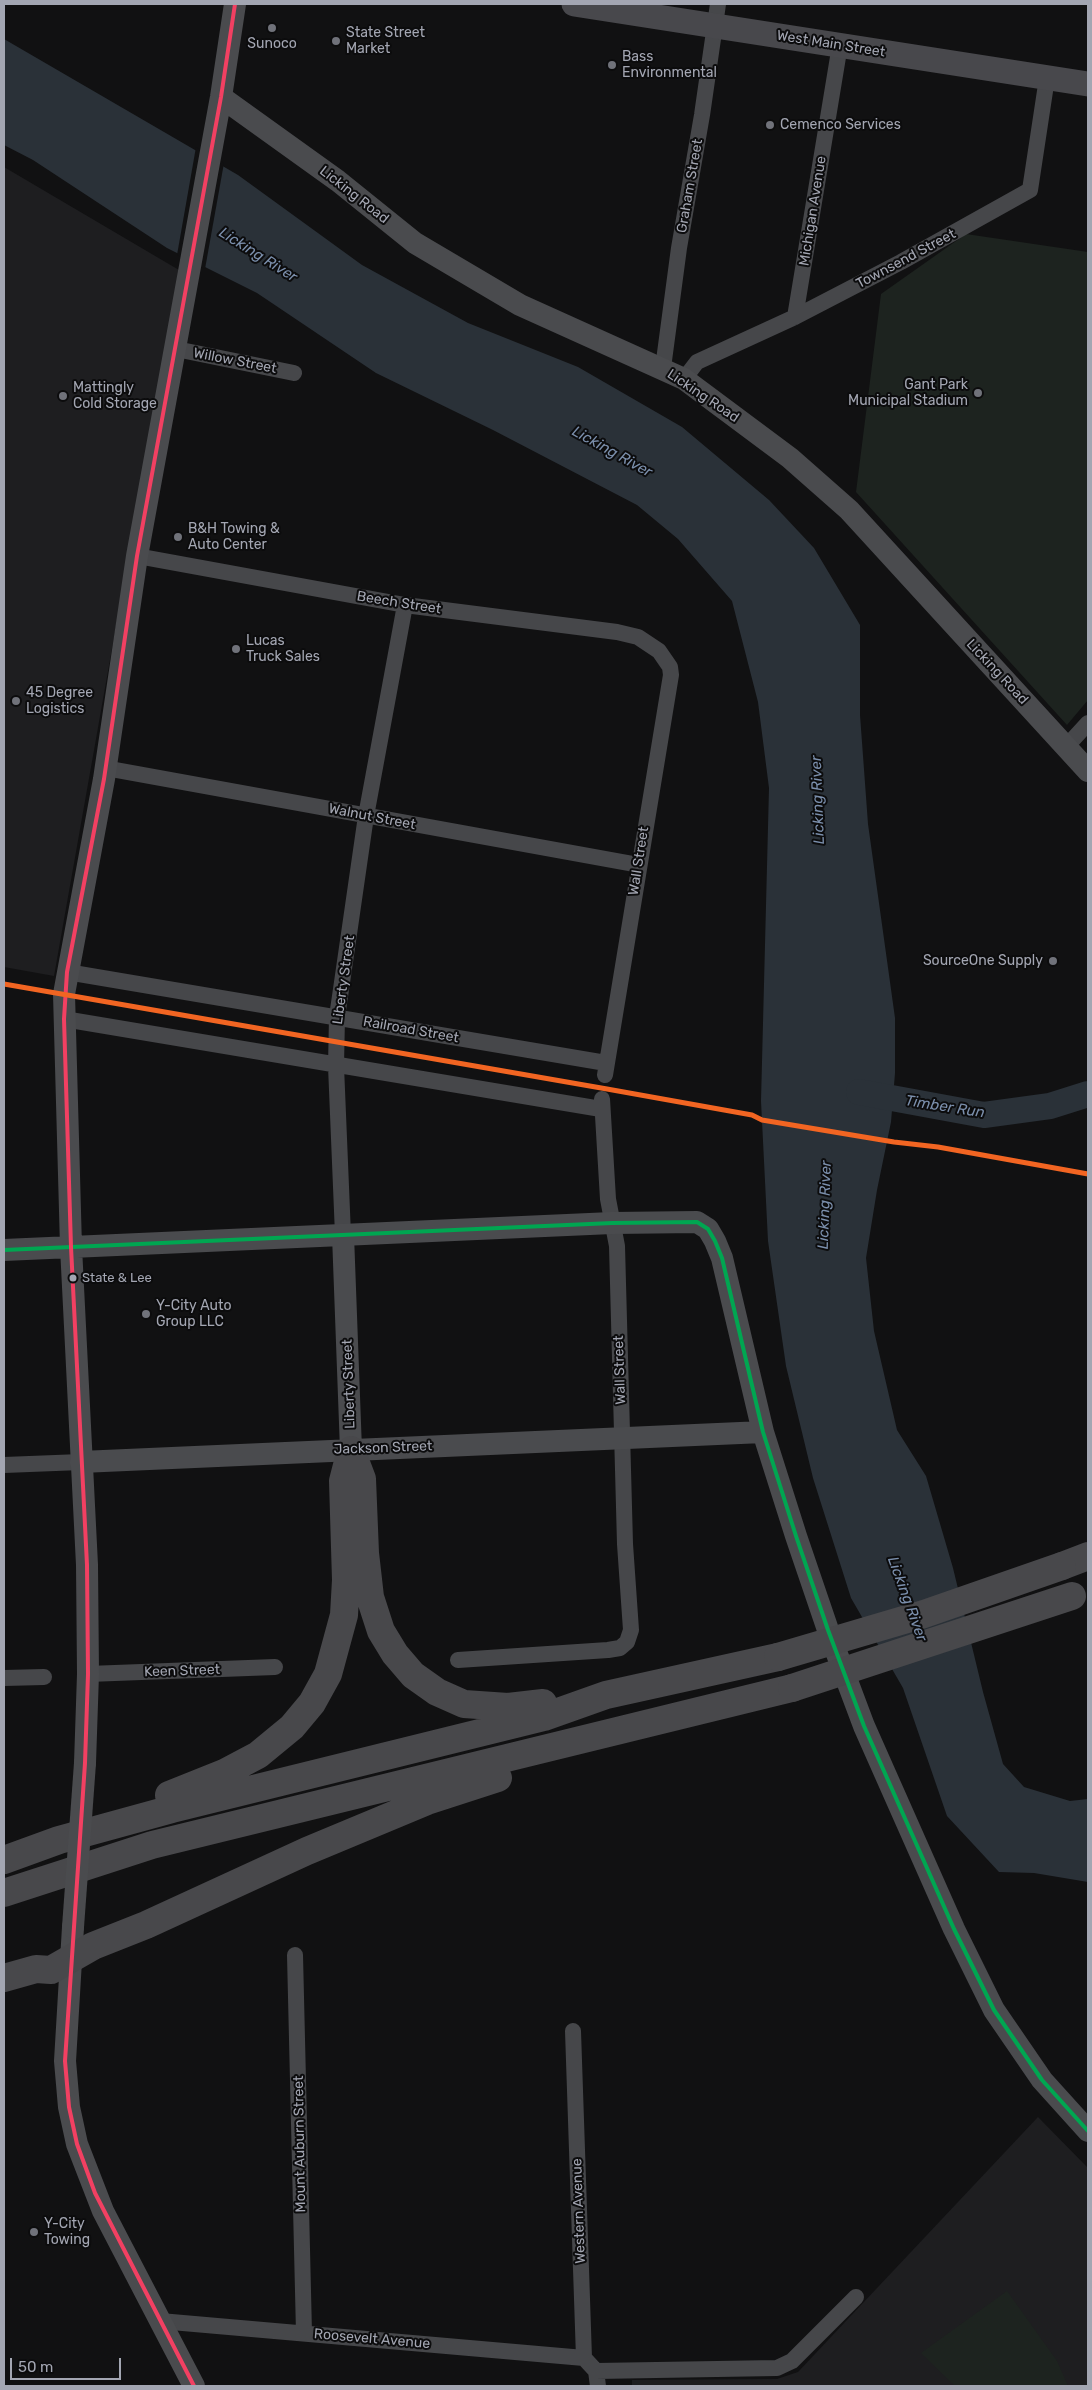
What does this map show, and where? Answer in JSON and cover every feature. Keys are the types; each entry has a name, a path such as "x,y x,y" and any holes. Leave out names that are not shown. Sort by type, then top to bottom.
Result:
{"highway":[{"path":"351,1450 362,1480 365,1553 370,1597 381,1631 395,1654 413,1675 436,1692 464,1704 508,1707 606,1695 778,1657 924,1614 1088,1556"},
{"path":"4,1860 59,1840 224,1773 258,1754 292,1727 312,1703 328,1674 344,1616 346,1580 343,1481 351,1450"},
{"path":"4,1893 152,1845 792,1688 1080,1593"},
{"path":"59,1840 172,1809 544,1717 606,1695"},
{"path":"4,1978 36,1969 51,1970 93,1946 146,1925 307,1851 418,1805 571,1755 626,1730"}],"main road":[{"name":"West Main Street","path":"574,4 716,14 840,45 1088,84"}],"street":[{"path":"194,2386 95,2193 75,2135 69,2107 65,2061 85,1763 88,1674 87,1564 72,1247 64,1019 67,972 105,768 137,556 176,349 235,4"},
{"name":"Graham Street","path":"663,368 679,248 716,14"},
{"name":"Michigan Avenue","path":"795,318 840,45"},
{"name":"Townsend Street","path":"684,380 697,362 795,318 901,262 1030,190 1046,78"},
{"name":"Licking Road","path":"219,106 338,182 415,243 520,305 663,368 684,380 790,458 849,510 1088,771"},
{"name":"Willow Street","path":"176,349 294,373"},
{"name":"Beech Street","path":"137,556 405,605 617,632 638,637 659,651"},
{"name":"Liberty Street","path":"351,1450 336,1066 337,1017 366,816 405,605"},
{"name":"Wall Street","path":"606,1069 671,674 670,667 659,651"},
{"path":"1066,747 1088,723"},
{"name":"Walnut Street","path":"105,768 639,865"},
{"name":"Railroad Street","path":"67,972 337,1017 606,1069"},
{"path":"64,1019 336,1066"},
{"name":"Wall Street","path":"336,1066 602,1104 612,1223 617,1246 625,1544 631,1630 627,1642 620,1648 458,1660"},
{"path":"4,1250 612,1223 697,1222 708,1230 716,1241 722,1258 763,1432 828,1630 861,1717 969,1962 994,2010 1042,2080 1088,2131"},
{"name":"Jackson Street","path":"4,1465 763,1432"},
{"name":"Keen Street","path":"88,1674 275,1667"},
{"path":"4,1678 44,1677"},
{"name":"Mount Auburn Street","path":"295,1955 304,2333"},
{"name":"Western Avenue","path":"573,2031 584,2358"},
{"path":"584,2358 597,2379 777,2368 792,2361 856,2297"},
{"name":"Roosevelt Avenue","path":"160,2321 584,2358"}],"shaded area":[{"path":"4,167 179,270 54,976 4,967"},
{"name":"Gant Park Municipal Stadium","path":"966,234 1088,252 1088,700 1067,725 856,492 881,294"},
{"path":"1038,2117 1088,2168 1088,2386 632,2386 632,2380 777,2379 798,2372"},
{"path":"1007,2291 1057,2361 1068,2386 955,2386 921,2353"}],"water":[{"name":"Licking River","path":"4,39 238,175 362,265 468,323 578,367 682,427 769,500 814,548 860,625 860,715 868,824 895,1018 895,1073 891,1122 866,1258 874,1331 897,1430 926,1476 953,1568 983,1692 1003,1764 1024,1787 1070,1801 1088,1799 1088,1882 1034,1873 999,1872 947,1816 903,1688 851,1598 813,1478 786,1366 768,1241 761,1101 769,788 758,702 732,601 678,539 637,505 493,430 376,373 257,293 167,248 33,160 4,145"}],"pier":[{"path":"196,147 224,163 205,269 177,255"}],"waterway":[{"name":"Timber Run","path":"859,1092 984,1115 1050,1106 1088,1094"}],"transit line":[{"path":"194,2386 95,2193 77,2144 69,2107 65,2061 85,1763 88,1674 87,1565 71,1247 64,1019 67,972 104,779 137,556 221,97 235,4"},
{"path":"4,984 752,1115 762,1120 894,1142 938,1147 1088,1174"},
{"path":"4,1250 612,1223 697,1222 708,1229 722,1258 763,1432 828,1630 864,1726 954,1929 994,2010 1042,2080 1088,2131"}],"place":[{"name":"Sunoco","path":"272,28"},
{"name":"State Street Market","path":"336,41"},
{"name":"Bass Environmental","path":"612,65"},
{"name":"Cemenco Services","path":"770,125"},
{"name":"Gant Park Municipal Stadium","path":"978,393"},
{"name":"Mattingly Cold Storage","path":"63,396"},
{"name":"B&H Towing & Auto Center","path":"178,537"},
{"name":"Lucas Truck Sales","path":"236,649"},
{"name":"45 Degree Logistics","path":"16,701"},
{"name":"SourceOne Supply","path":"1053,961"},
{"name":"State & Lee","path":"73,1278"},
{"name":"Y-City Auto Group LLC","path":"146,1314"},
{"name":"Y-City Towing","path":"34,2232"}]}
